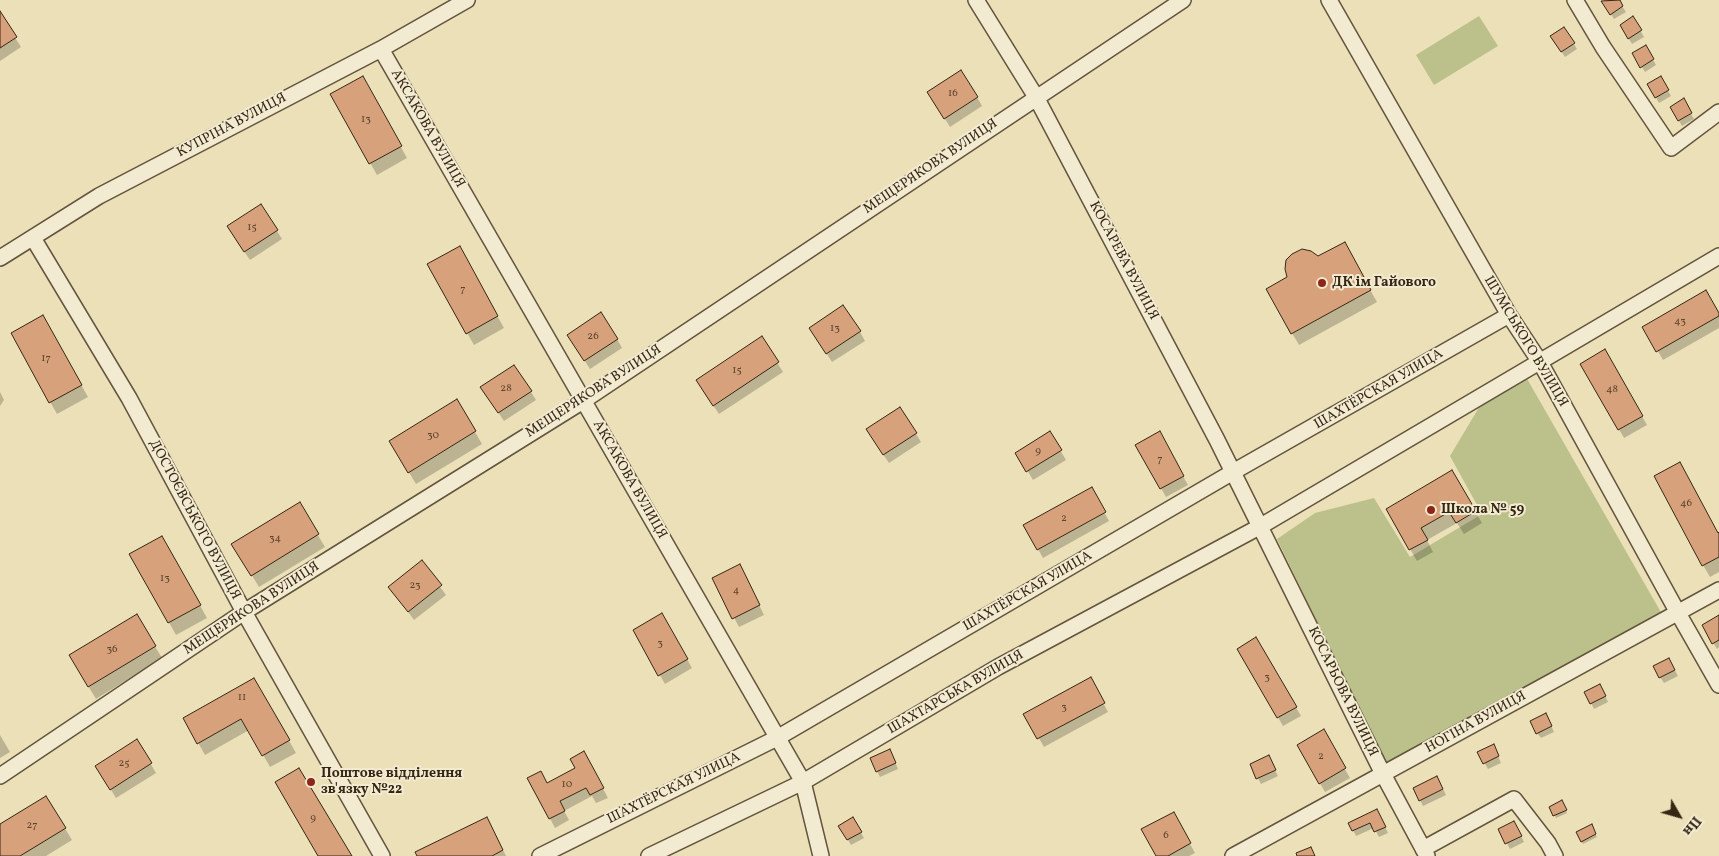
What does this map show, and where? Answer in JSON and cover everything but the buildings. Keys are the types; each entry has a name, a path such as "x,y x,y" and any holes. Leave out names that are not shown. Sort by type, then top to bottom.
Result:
{"street":[{"name":"КУПРІНА ВУЛИЦЯ","path":"0,258 99,196 380,49 467,0"},
{"name":"КОСАРЕВА ВУЛИЦЯ","path":"976,0 1036,97 1261,526"},
{"name":"МЕЩЕРЯКОВА ВУЛИЦЯ","path":"0,776 244,612 582,401 1183,0"},
{"name":"ШУМСЬКОГО ВУЛИЦЯ","path":"1329,0 1509,315 1540,362 1719,685"},
{"path":"1575,0 1603,47 1671,148 1719,112"},
{"name":"АКСАКОВА ВУЛИЦЯ","path":"380,49 803,782 821,856"},
{"name":"ДОСТОЄВСЬКОГО ВУЛИЦЯ","path":"33,238 129,398 244,612 382,856"},
{"name":"ШАХТАРСЬКА ВУЛИЦЯ","path":"649,856 803,782 998,667 1261,526 1719,256"},
{"name":"ШАХТЁРСКАЯ УЛИЦА","path":"540,856 777,738 1234,472 1509,315"},
{"name":"КОСАРЬОВА ВУЛИЦЯ","path":"1261,526 1383,774 1425,852"},
{"name":"НОГІНА ВУЛИЦЯ","path":"1233,856 1719,590"},
{"path":"1425,852 1514,799 1548,843 1555,856"}],"green space":[{"path":"1479,16 1498,46 1434,85 1416,55"},
{"path":"1526,377 1662,614 1386,764 1277,539 1315,513 1374,498 1410,557 1482,514 1450,456 1484,399"}],"place":[{"name":"ДК ім Гайового","path":"1322,283"},
{"name":"Школа № 59","path":"1431,510"},
{"name":"Поштове відділення зв'язку №22","path":"311,782"}]}
